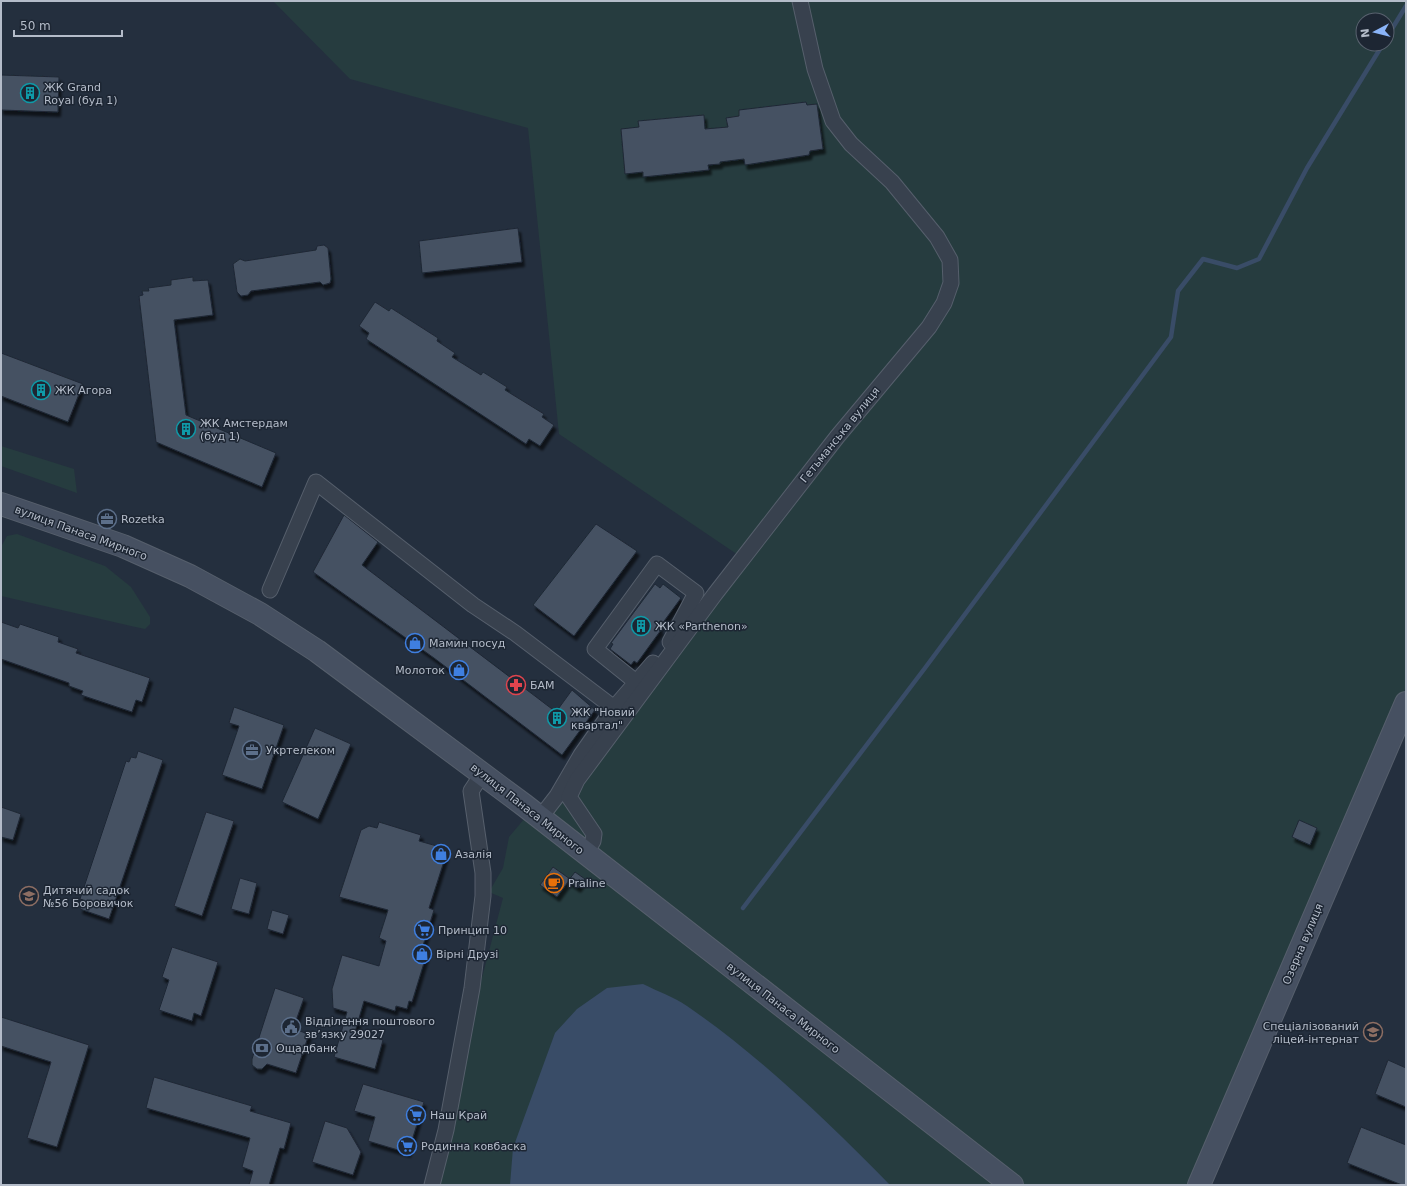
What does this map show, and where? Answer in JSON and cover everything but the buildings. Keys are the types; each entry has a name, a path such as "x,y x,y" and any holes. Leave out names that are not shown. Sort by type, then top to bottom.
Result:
{"main road":[{"name":"вулиця Панаса Мирного","path":"1,504 123,546 190,576 260,614 318,652 482,773 1012,1185"},
{"name":"Озерна вулиця","path":"1199,1185 1406,703"}],"street":[{"name":"Гетьманська вулиця","path":"585,854 593,841 594,834 569,797 577,780 715,594 837,437 928,327 944,303 951,283 950,260 937,237 892,182 851,144 833,121 815,69 800,1"},
{"path":"270,590 316,482 473,605 515,633 614,708"},
{"path":"540,818 557,796 581,755 614,708 668,645 696,593 657,564 596,649 636,682"},
{"path":"432,1185 446,1130 472,988 483,896 483,873 471,791 482,773"}],"green space":[{"path":"273,1 1406,1 1406,687 1192,1185 1022,1185 549,816 747,561 559,434 528,128 350,79"},
{"path":"1,446 74,469 77,493 1,466"},
{"path":"17,534 105,566 131,587 150,617 150,624 145,629 1,596 1,547 7,536"},
{"path":"525,818 1001,1185 439,1185 479,989 503,898 489,892 503,868 509,837"}],"water":[{"path":"643,984 682,1003 741,1046 818,1114 890,1185 510,1185 513,1148 555,1033 577,1009 607,988"}],"waterway":[{"path":"1395,24 1406,6"},
{"path":"743,908 925,668 1171,337 1178,291 1203,259 1237,268 1259,259 1307,168 1378,52"}],"place":[{"name":"ЖК Grand Royal (буд 1)","path":"30,93"},
{"name":"ЖК Агора","path":"41,390"},
{"name":"ЖК Амстердам (буд 1)","path":"186,429"},
{"name":"Rozetka","path":"107,519"},
{"name":"ЖК «Parthenon»","path":"641,626"},
{"name":"Мамин посуд","path":"415,643"},
{"name":"Молоток","path":"459,670"},
{"name":"БАМ","path":"516,685"},
{"name":"ЖК \"Новий квартал\"","path":"557,718"},
{"name":"Укртелеком","path":"252,750"},
{"name":"Азалія","path":"441,854"},
{"name":"Praline","path":"554,883"},
{"name":"Дитячий садок №56 Боровичок","path":"29,896"},
{"name":"Принцип 10","path":"424,930"},
{"name":"Вірні Друзі","path":"422,954"},
{"name":"Відділення поштового зв’язку 29027","path":"291,1027"},
{"name":"Спеціалізований ліцей-інтернат","path":"1373,1032"},
{"name":"Ощадбанк","path":"262,1048"},
{"name":"Наш Край","path":"416,1115"},
{"name":"Родинна ковбаска","path":"407,1146"}]}
